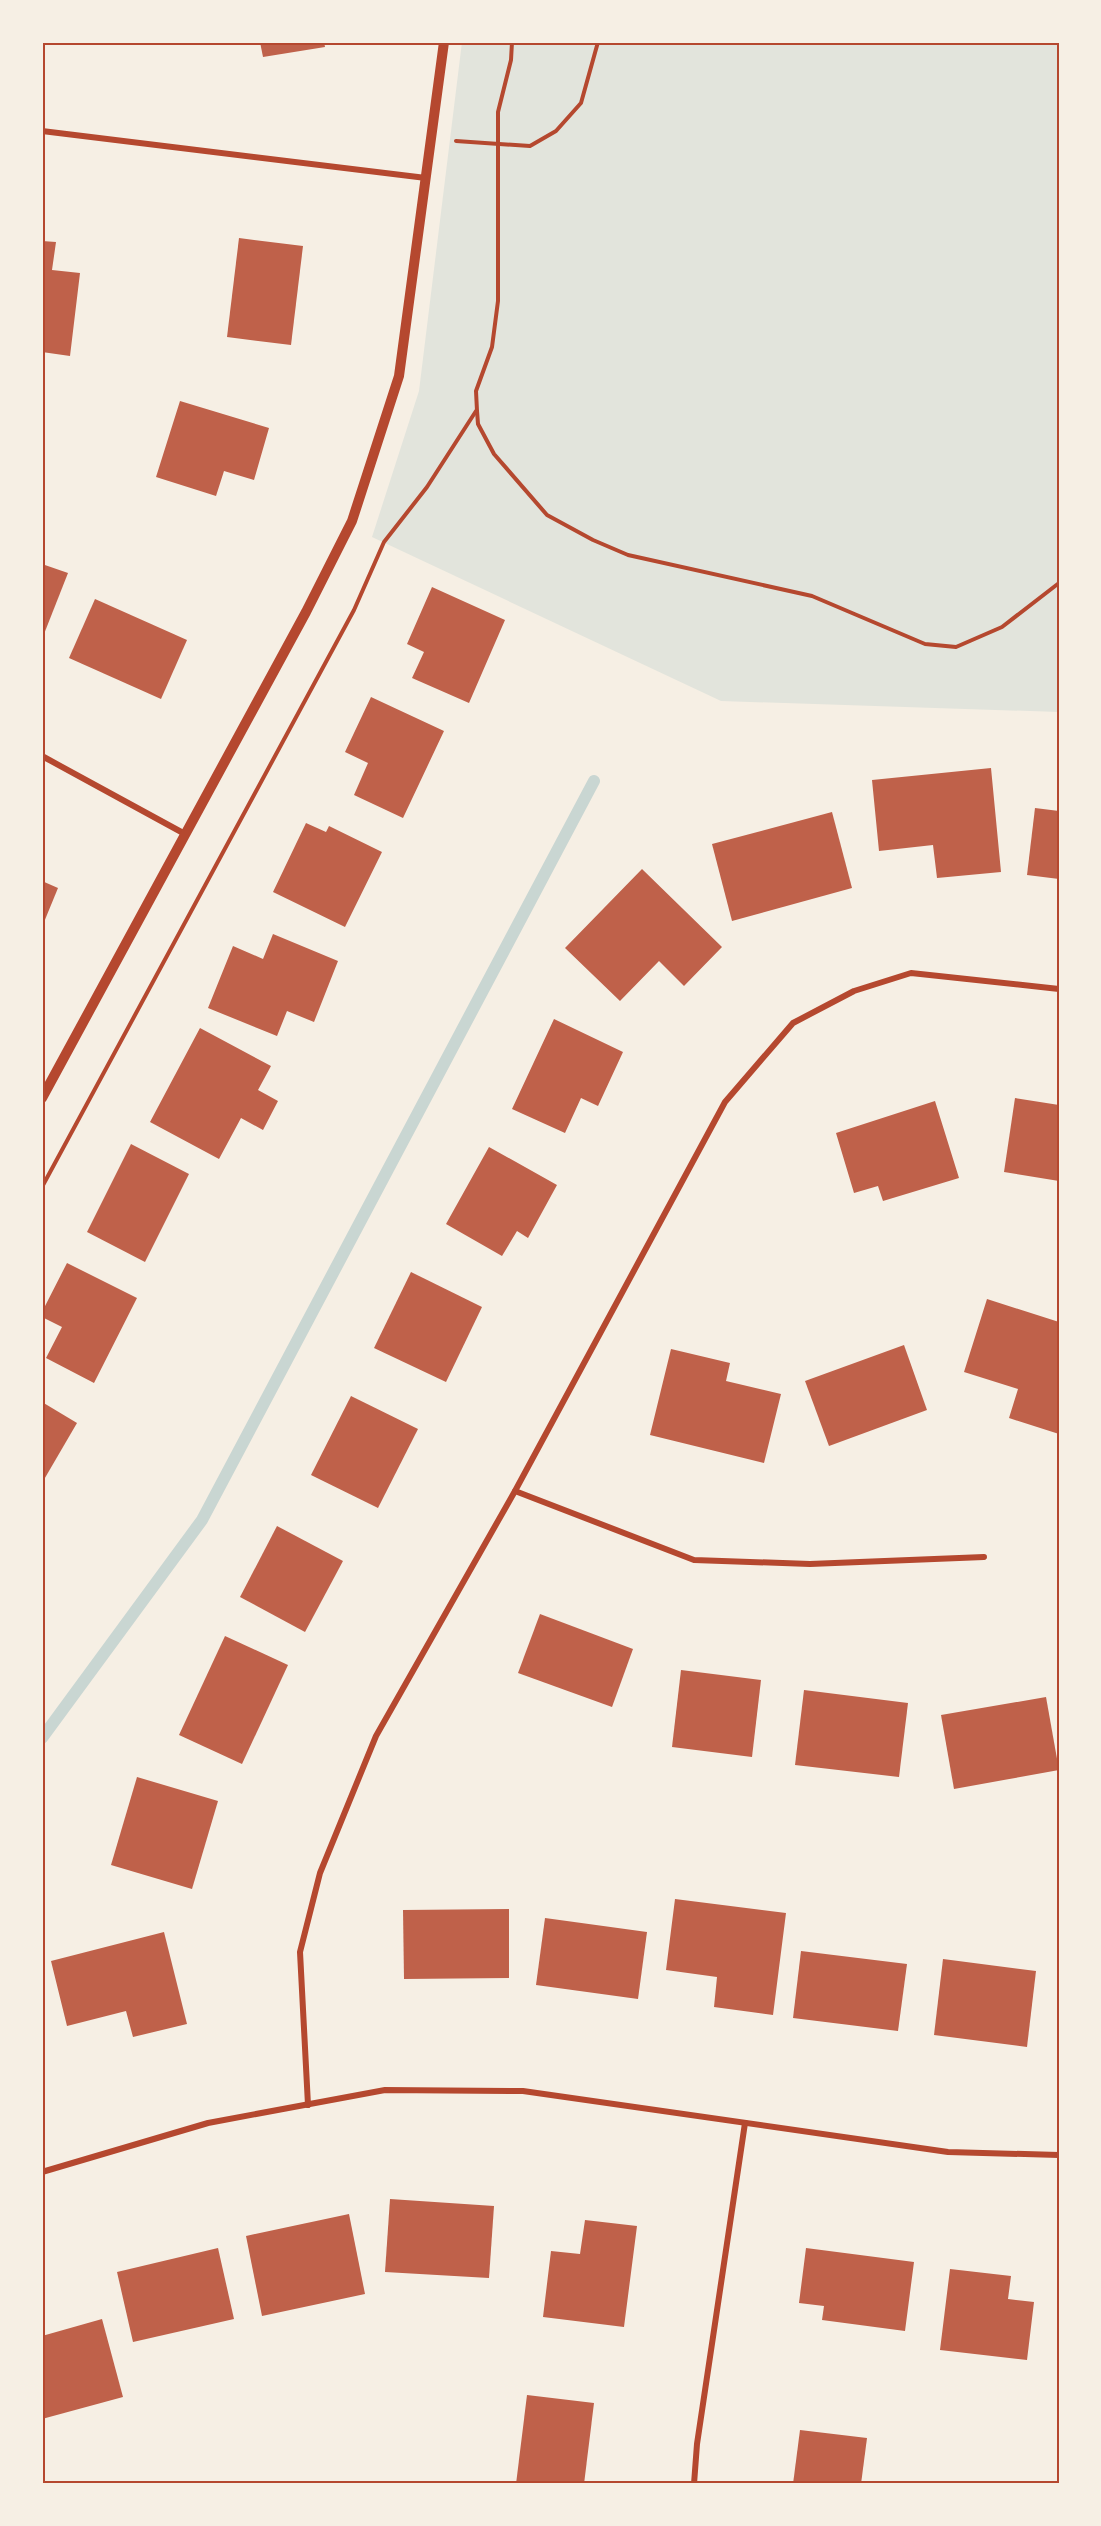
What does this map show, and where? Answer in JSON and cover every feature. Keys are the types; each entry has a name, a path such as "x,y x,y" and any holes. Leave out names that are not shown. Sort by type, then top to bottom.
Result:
{"street":[{"path":"42,1098 306,612 352,521 399,376 444,42"},
{"path":"42,131 426,178"},
{"path":"42,756 185,834"},
{"path":"309,2105 300,1952 320,1872 376,1736 515,1491 725,1102 794,1023 854,991 911,973 1059,989"},
{"path":"515,1491 694,1560 810,1564 984,1557"},
{"path":"42,2172 208,2123 385,2090 523,2091 948,2152 1059,2155"},
{"path":"694,2484 697,2444 745,2123"}],"path":[{"path":"512,42 511,60 498,112 498,301 492,347 476,391 477,411 478,424 494,454 548,515 593,540 628,555 812,596 925,644 956,647 1002,627 1059,583"},
{"path":"432,137 497,146 530,146 556,131 581,103 598,42"},
{"path":"42,1187 354,610 384,542 427,487 477,411"}],"shaded area":[{"path":"462,42 1059,42 1059,712 721,701 372,537 419,391"}],"building":[{"path":"260,42 324,42 325,47 263,57"},
{"path":"239,238 303,246 291,345 227,337"},
{"path":"42,241 56,242 52,270 80,273 70,356 42,352"},
{"path":"180,401 269,428 254,480 224,471 216,496 156,477"},
{"path":"42,564 68,573 44,634 42,633"},
{"path":"432,587 505,620 469,703 412,678 424,652 407,644"},
{"path":"95,599 187,640 161,699 69,658"},
{"path":"371,697 444,731 403,818 354,795 368,763 345,752"},
{"path":"991,768 1001,872 937,878 933,845 879,851 872,780"},
{"path":"1035,808 1059,811 1059,879 1027,875"},
{"path":"832,812 852,888 732,921 712,844"},
{"path":"306,823 326,832 329,826 382,852 345,927 273,892"},
{"path":"642,869 722,947 684,986 659,961 620,1001 565,948"},
{"path":"42,881 58,888 42,927"},
{"path":"273,934 338,961 314,1022 287,1011 277,1036 208,1008 233,946 263,959"},
{"path":"554,1019 623,1052 598,1106 581,1098 565,1133 512,1109"},
{"path":"200,1028 271,1066 258,1090 278,1101 263,1130 241,1118 219,1159 150,1122"},
{"path":"1015,1098 1059,1105 1059,1181 1004,1172"},
{"path":"935,1101 959,1178 883,1201 878,1186 854,1193 836,1133"},
{"path":"131,1144 189,1174 145,1262 87,1232"},
{"path":"489,1147 557,1185 528,1238 517,1231 502,1256 446,1224"},
{"path":"67,1263 137,1298 94,1383 46,1358 62,1327 42,1317 42,1312"},
{"path":"411,1272 482,1307 446,1382 374,1348"},
{"path":"987,1299 1059,1322 1059,1434 1009,1418 1018,1389 964,1372"},
{"path":"904,1345 927,1410 829,1446 805,1381"},
{"path":"671,1349 730,1363 726,1381 781,1394 764,1463 650,1435"},
{"path":"351,1396 418,1429 378,1508 311,1475"},
{"path":"42,1402 77,1423 42,1483"},
{"path":"277,1526 343,1561 305,1632 240,1597"},
{"path":"540,1614 633,1649 612,1707 518,1673"},
{"path":"225,1636 288,1665 242,1764 179,1735"},
{"path":"681,1670 761,1680 752,1757 672,1747"},
{"path":"804,1690 908,1703 899,1777 795,1765"},
{"path":"1046,1697 1059,1770 954,1789 941,1715"},
{"path":"137,1777 218,1801 192,1889 111,1865"},
{"path":"675,1899 786,1913 773,2015 714,2007 717,1977 666,1970"},
{"path":"509,1909 509,1978 404,1979 403,1910"},
{"path":"545,1918 647,1932 638,1999 536,1985"},
{"path":"164,1932 187,2024 133,2037 126,2011 67,2026 51,1961"},
{"path":"801,1951 907,1964 898,2031 793,2018"},
{"path":"943,1959 1036,1971 1027,2047 934,2035"},
{"path":"390,2199 494,2206 489,2278 385,2272"},
{"path":"349,2214 365,2294 262,2316 246,2236"},
{"path":"585,2220 637,2226 624,2327 543,2317 551,2251 580,2254"},
{"path":"218,2248 234,2319 133,2342 117,2272"},
{"path":"806,2248 914,2262 905,2331 822,2320 824,2306 799,2303"},
{"path":"950,2269 1011,2276 1008,2299 1034,2302 1027,2360 940,2350"},
{"path":"102,2319 123,2397 42,2419 42,2336"},
{"path":"527,2395 594,2403 584,2484 516,2484"},
{"path":"800,2430 867,2438 861,2484 793,2484"}],"waterway":[{"path":"42,1738 202,1520 594,781"}]}
